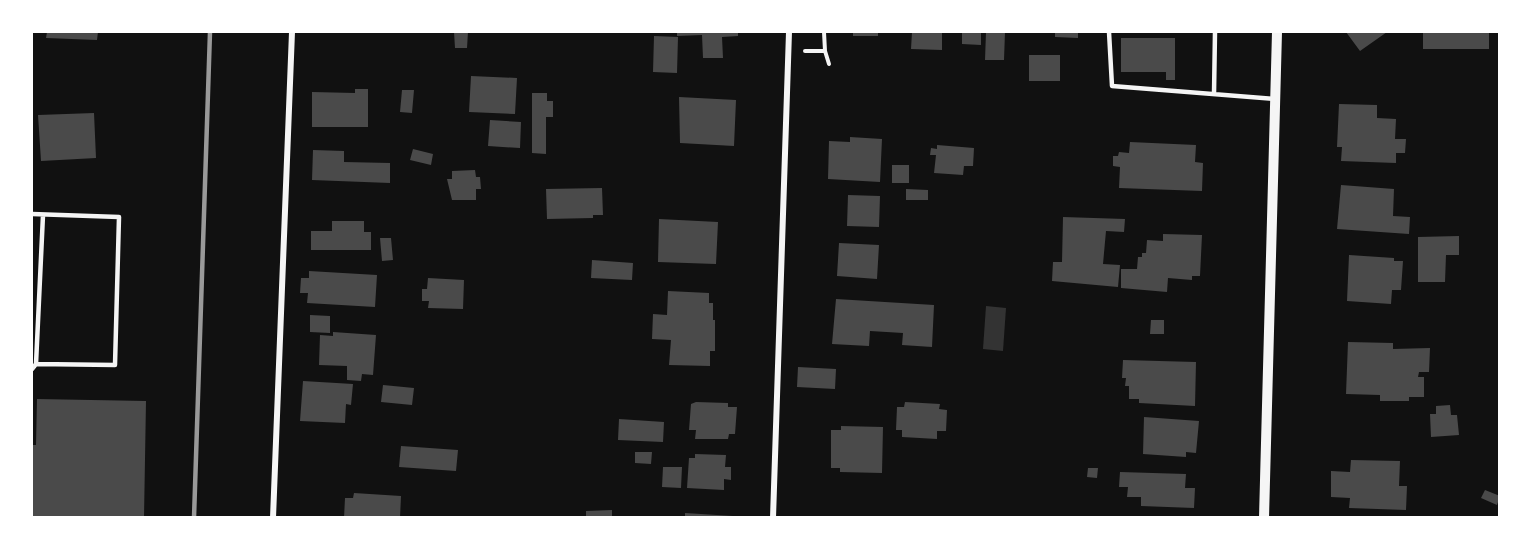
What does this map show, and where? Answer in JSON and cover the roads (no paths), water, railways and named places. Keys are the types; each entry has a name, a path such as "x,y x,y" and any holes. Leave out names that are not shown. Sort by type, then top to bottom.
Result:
{"street":[{"path":"273,518 292,32"},
{"path":"773,518 789,32"},
{"path":"1264,518 1277,32"}],"lane":[{"path":"1109,32 1112,86 1275,99"},
{"path":"1214,94 1215,32"},
{"path":"32,214 119,217 115,365 36,364"},
{"path":"32,369 36,364 44,215"}],"railway":[{"path":"194,518 210,32"}]}
